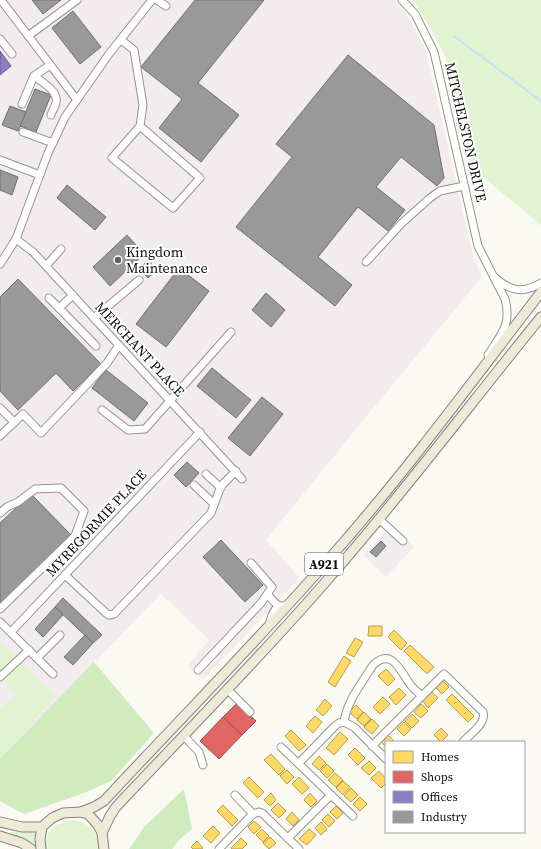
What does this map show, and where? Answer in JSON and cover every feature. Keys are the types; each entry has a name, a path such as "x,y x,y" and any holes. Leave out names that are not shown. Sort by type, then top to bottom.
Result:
{"main road":[{"name":"A921","path":"42,827 52,818 63,813 81,812 104,801 269,625 336,551 381,497 541,292"},
{"name":"A921","path":"102,833 110,816 116,808 324,585 379,519 541,317"},
{"path":"81,812 88,814 98,825 102,833 104,849"},
{"path":"0,822 22,827 42,827 40,839 41,849"},
{"path":"0,836 22,843 31,849"}],"street":[{"path":"1,0 77,100"},
{"path":"28,36 77,0"},
{"path":"0,263 16,239 40,175 65,117 152,0"},
{"path":"157,0 166,6"},
{"name":"MITCHELSTON DRIVE","path":"402,0 415,14 434,52 478,246 505,299 508,315 507,321 476,376"},
{"path":"0,39 12,54"},
{"path":"121,40 134,50 143,105 140,126 112,158 173,208 200,178 140,126"},
{"path":"22,104 34,76 50,65"},
{"path":"34,76 55,94 56,102 51,115"},
{"path":"23,132 53,144"},
{"path":"0,160 40,175"},
{"path":"366,262 402,223 430,198 440,191 464,186"},
{"name":"MERCHANT PLACE","path":"16,239 33,252 242,479"},
{"path":"46,266 60,249"},
{"path":"493,276 499,282 516,290 527,289 541,283"},
{"path":"94,318 139,280"},
{"path":"59,308 73,295"},
{"path":"49,298 96,346"},
{"path":"102,410 128,430 145,429 231,332"},
{"path":"0,436 22,414 41,433 107,363 119,346"},
{"path":"0,408 14,422"},
{"name":"MYREGORMIE PLACE","path":"11,632 200,432"},
{"path":"65,575 106,613 109,615 114,614 211,513 221,488 236,471"},
{"path":"206,474 221,488"},
{"path":"194,485 214,504"},
{"path":"0,513 6,507 18,502 34,489 61,488 84,511 75,536 0,609"},
{"path":"379,519 403,541"},
{"path":"198,670 261,604 272,587 251,563"},
{"path":"268,595 277,605 283,607 288,604"},
{"path":"269,625 277,605"},
{"path":"0,622 53,674"},
{"path":"37,658 60,636"},
{"path":"0,677 29,650"},
{"path":"344,722 347,709 373,666 384,658 390,659 394,662 411,686 422,696"},
{"path":"372,746 444,674 483,712 483,721 463,741"},
{"path":"227,689 250,712"},
{"path":"344,722 354,727 385,758"},
{"path":"299,763 335,726 344,722"},
{"path":"183,735 199,752 203,765"},
{"path":"281,747 353,816"},
{"path":"235,795 253,814"},
{"path":"288,838 331,795"},
{"path":"219,849 253,814 259,812 262,813 300,849"}],"shaded area":[{"path":"0,0 395,0 409,18 426,51 473,256 482,277 266,540 300,578 203,680 188,665 209,640 161,594 0,759"},
{"path":"392,525 414,547 386,577 363,555"}],"green space":[{"path":"413,0 541,0 541,225 469,165 448,63 438,41"},
{"path":"0,641 15,656 0,671"},
{"path":"94,662 154,733 111,781 84,793 24,814 0,801 0,759"},
{"path":"22,663 56,696 0,759 0,709 16,694 7,684 6,679"},
{"path":"184,789 192,829 179,840 172,849 129,849 144,827"},
{"path":"72,820 83,823 92,829 98,838 101,849 45,849 45,842 52,828 66,821"},
{"path":"11,831 38,833 35,841 36,848 10,836"}],"building: Homes":[{"path":"369,626 382,626 382,636 368,636"},
{"path":"394,630 407,643 401,650 388,637"},
{"path":"355,638 363,642 354,657 346,653"},
{"path":"410,645 434,667 427,674 404,651"},
{"path":"344,656 351,661 335,687 328,682"},
{"path":"386,669 395,679 388,686 378,676"},
{"path":"442,680 449,687 442,694 435,687"},
{"path":"399,688 406,695 396,705 389,697"},
{"path":"431,691 438,698 428,708 422,700"},
{"path":"452,694 474,716 468,722 446,700"},
{"path":"383,697 390,704 380,714 373,707"},
{"path":"325,699 332,706 323,716 316,710"},
{"path":"421,704 428,711 421,718 414,712"},
{"path":"356,705 363,712 357,719 349,712"},
{"path":"364,712 371,719 364,726 357,720"},
{"path":"412,714 419,721 412,728 405,721"},
{"path":"315,716 322,722 313,733 306,726"},
{"path":"372,719 379,726 372,734 364,727"},
{"path":"404,722 411,729 404,736 397,729"},
{"path":"441,728 448,735 440,741 434,735"},
{"path":"291,730 306,745 299,751 285,736"},
{"path":"340,732 348,739 334,755 326,748"},
{"path":"387,734 394,741 385,741 385,746 380,741"},
{"path":"355,748 365,758 358,765 348,755"},
{"path":"271,754 285,769 279,775 264,760"},
{"path":"319,756 326,763 319,770 312,764"},
{"path":"369,761 376,768 369,775 361,768"},
{"path":"327,764 334,771 327,778 320,771"},
{"path":"287,770 294,777 287,784 280,776"},
{"path":"379,771 385,778 385,784 381,788 371,778"},
{"path":"335,773 343,780 336,787 328,780"},
{"path":"249,777 264,792 258,798 243,783"},
{"path":"299,777 309,788 302,794 292,784"},
{"path":"343,781 350,787 343,795 336,788"},
{"path":"351,788 358,795 351,802 344,796"},
{"path":"271,793 276,800 270,806 264,800"},
{"path":"310,793 317,801 311,807 304,800"},
{"path":"360,797 367,804 360,811 353,804"},
{"path":"278,803 286,811 279,818 271,810"},
{"path":"223,805 238,820 232,826 217,811"},
{"path":"336,806 343,813 337,819 330,812"},
{"path":"292,812 299,820 293,826 286,819"},
{"path":"328,814 335,821 329,827 322,820"},
{"path":"254,821 261,827 254,834 248,827"},
{"path":"321,822 327,829 321,835 315,828"},
{"path":"213,826 220,833 211,843 203,836"},
{"path":"262,829 269,836 263,842 256,835"},
{"path":"309,829 316,835 307,845 299,839"},
{"path":"270,837 276,843 269,849 263,843"},
{"path":"241,838 247,844 242,849 232,849 231,848"},
{"path":"197,841 203,848 193,849 191,847"}],"building: Shops":[{"path":"237,703 256,721 242,735 223,717"},
{"path":"223,717 242,735 219,759 200,741"}],"building: Offices":[{"path":"0,51 11,66 0,75"}],"building: Industry":[{"path":"32,0 61,0 43,14"},
{"path":"195,0 264,0 198,83 239,115 201,162 159,128 182,99 141,67"},
{"path":"73,11 101,47 80,64 52,28"},
{"path":"348,55 434,125 444,178 437,186 401,157 376,187 405,210 388,231 358,207 318,257 352,285 335,306 236,227 292,157 276,144"},
{"path":"35,89 51,95 36,132 20,126"},
{"path":"10,106 26,112 18,131 2,125"},
{"path":"0,170 18,177 12,195 0,190"},
{"path":"67,185 106,217 95,230 57,198"},
{"name":"Kingdom Maintenance","path":"127,235 144,254 110,286 93,267"},
{"path":"148,260 157,270 148,278 139,269"},
{"path":"179,268 209,291 166,347 136,324"},
{"path":"18,279 101,364 73,391 56,373 18,410 0,391 0,297"},
{"path":"266,293 285,310 271,327 252,310"},
{"path":"212,368 251,400 236,418 197,386"},
{"path":"106,370 148,403 134,421 92,388"},
{"path":"262,397 283,414 250,456 228,438"},
{"path":"187,462 199,473 186,487 174,475"},
{"path":"31,494 71,535 0,604 0,523"},
{"path":"221,540 263,585 245,602 203,557"},
{"path":"381,541 386,546 376,557 370,552"},
{"path":"63,598 102,635 93,643 55,607"},
{"path":"55,607 63,615 43,637 35,629"},
{"path":"85,635 93,643 73,665 64,657"}],"waterway":[{"path":"454,36 541,101"}],"place":[{"name":"Kingdom Maintenance","path":"118,260"}]}
